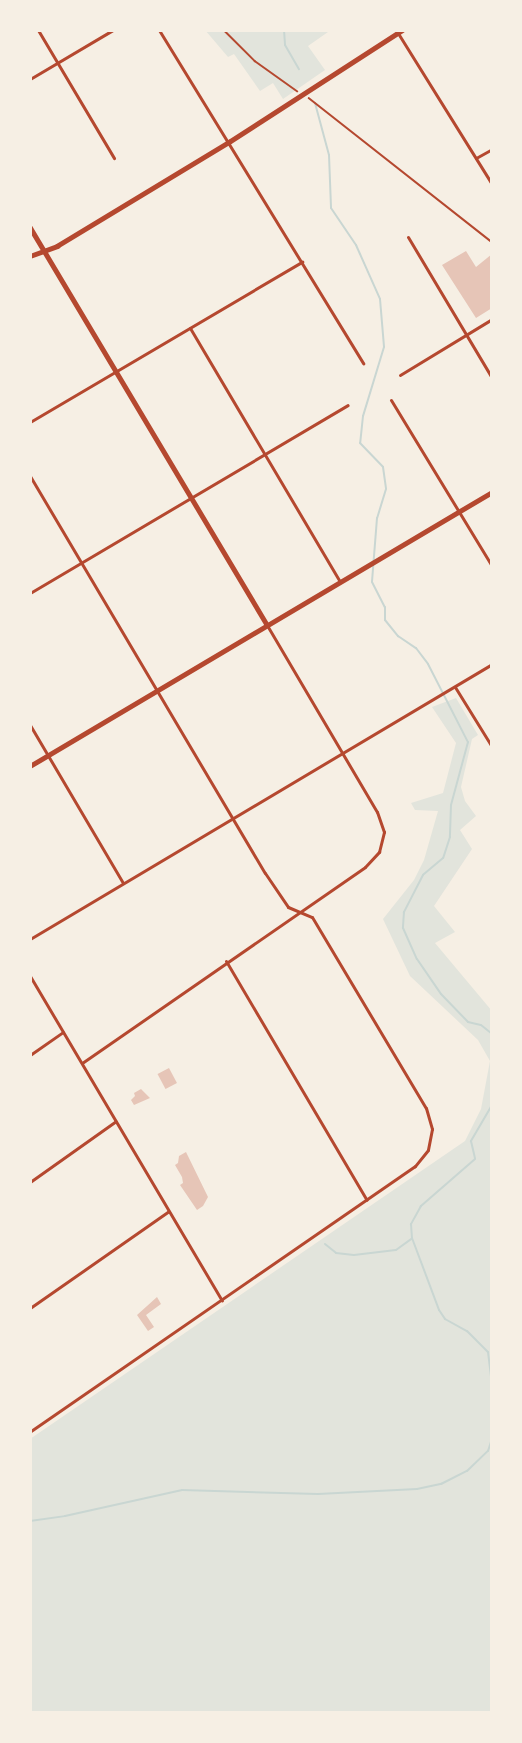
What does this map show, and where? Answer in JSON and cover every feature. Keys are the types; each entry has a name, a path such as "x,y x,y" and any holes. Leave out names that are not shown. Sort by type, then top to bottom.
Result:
{"street":[{"path":"38,30 114,158"},
{"path":"30,79 113,30"},
{"path":"159,30 363,363"},
{"path":"30,256 44,251 229,142 398,31 492,184"},
{"path":"476,158 492,149"},
{"path":"30,227 343,754 380,818 384,832 382,844 365,867 226,961 82,1063"},
{"path":"408,237 492,378"},
{"path":"30,422 302,262"},
{"path":"399,375 492,319"},
{"path":"190,328 340,582"},
{"path":"391,400 492,567"},
{"path":"30,593 348,405"},
{"path":"30,476 288,908 302,910 312,917 426,1108 432,1130 425,1155 416,1166 30,1432"},
{"path":"30,766 492,492"},
{"path":"30,939 492,664"},
{"path":"455,687 492,747"},
{"path":"30,725 123,883"},
{"path":"226,961 367,1200"},
{"path":"30,976 222,1301"},
{"path":"30,1055 63,1032"},
{"path":"30,1182 116,1121"},
{"path":"30,1308 169,1211"}],"path":[{"path":"224,30 255,61 294,89"},
{"path":"313,100 492,242"}],"shaded area":[{"path":"205,30 326,30 328,32 308,46 325,70 283,99 273,83 260,91 234,54 228,57"},
{"path":"456,698 478,735 472,739 461,787 465,801 476,816 460,830 472,849 434,906 455,932 435,943 492,1011 492,1713 30,1713 30,1439 465,1141 481,1109 490,1061 478,1040 410,976 383,919 414,880 424,860 438,811 415,810 411,803 443,793 456,743 432,707"}],"building":[{"path":"466,251 476,267 492,254 492,308 476,318 442,265"},
{"path":"169,1068 177,1083 166,1089 158,1074"},
{"path":"141,1089 150,1098 134,1105 131,1100 135,1096 134,1093"},
{"path":"186,1152 208,1197 203,1206 197,1210 180,1185 183,1183 182,1177 175,1165 178,1163 179,1156"},
{"path":"157,1297 161,1304 146,1315 154,1327 148,1331 137,1315"}],"waterway":[{"path":"284,30 285,45 299,69"},
{"path":"315,103 329,155 331,208 356,245 380,299 384,347 363,416 360,443 383,467 386,489 377,518 372,582 385,607 385,620 398,636 416,648 428,664 468,742 451,805 450,837 443,858 423,875 404,912 403,928 417,959 441,994 468,1022 481,1025 492,1034"},
{"path":"492,1105 471,1141 475,1159 421,1206 411,1224 412,1238 439,1310 445,1319 467,1331 488,1352 492,1384"},
{"path":"325,1244 336,1253 354,1255 396,1250 411,1239"},
{"path":"30,1521 65,1516 182,1490 318,1494 417,1489 441,1484 467,1471 488,1451 492,1439"}]}
